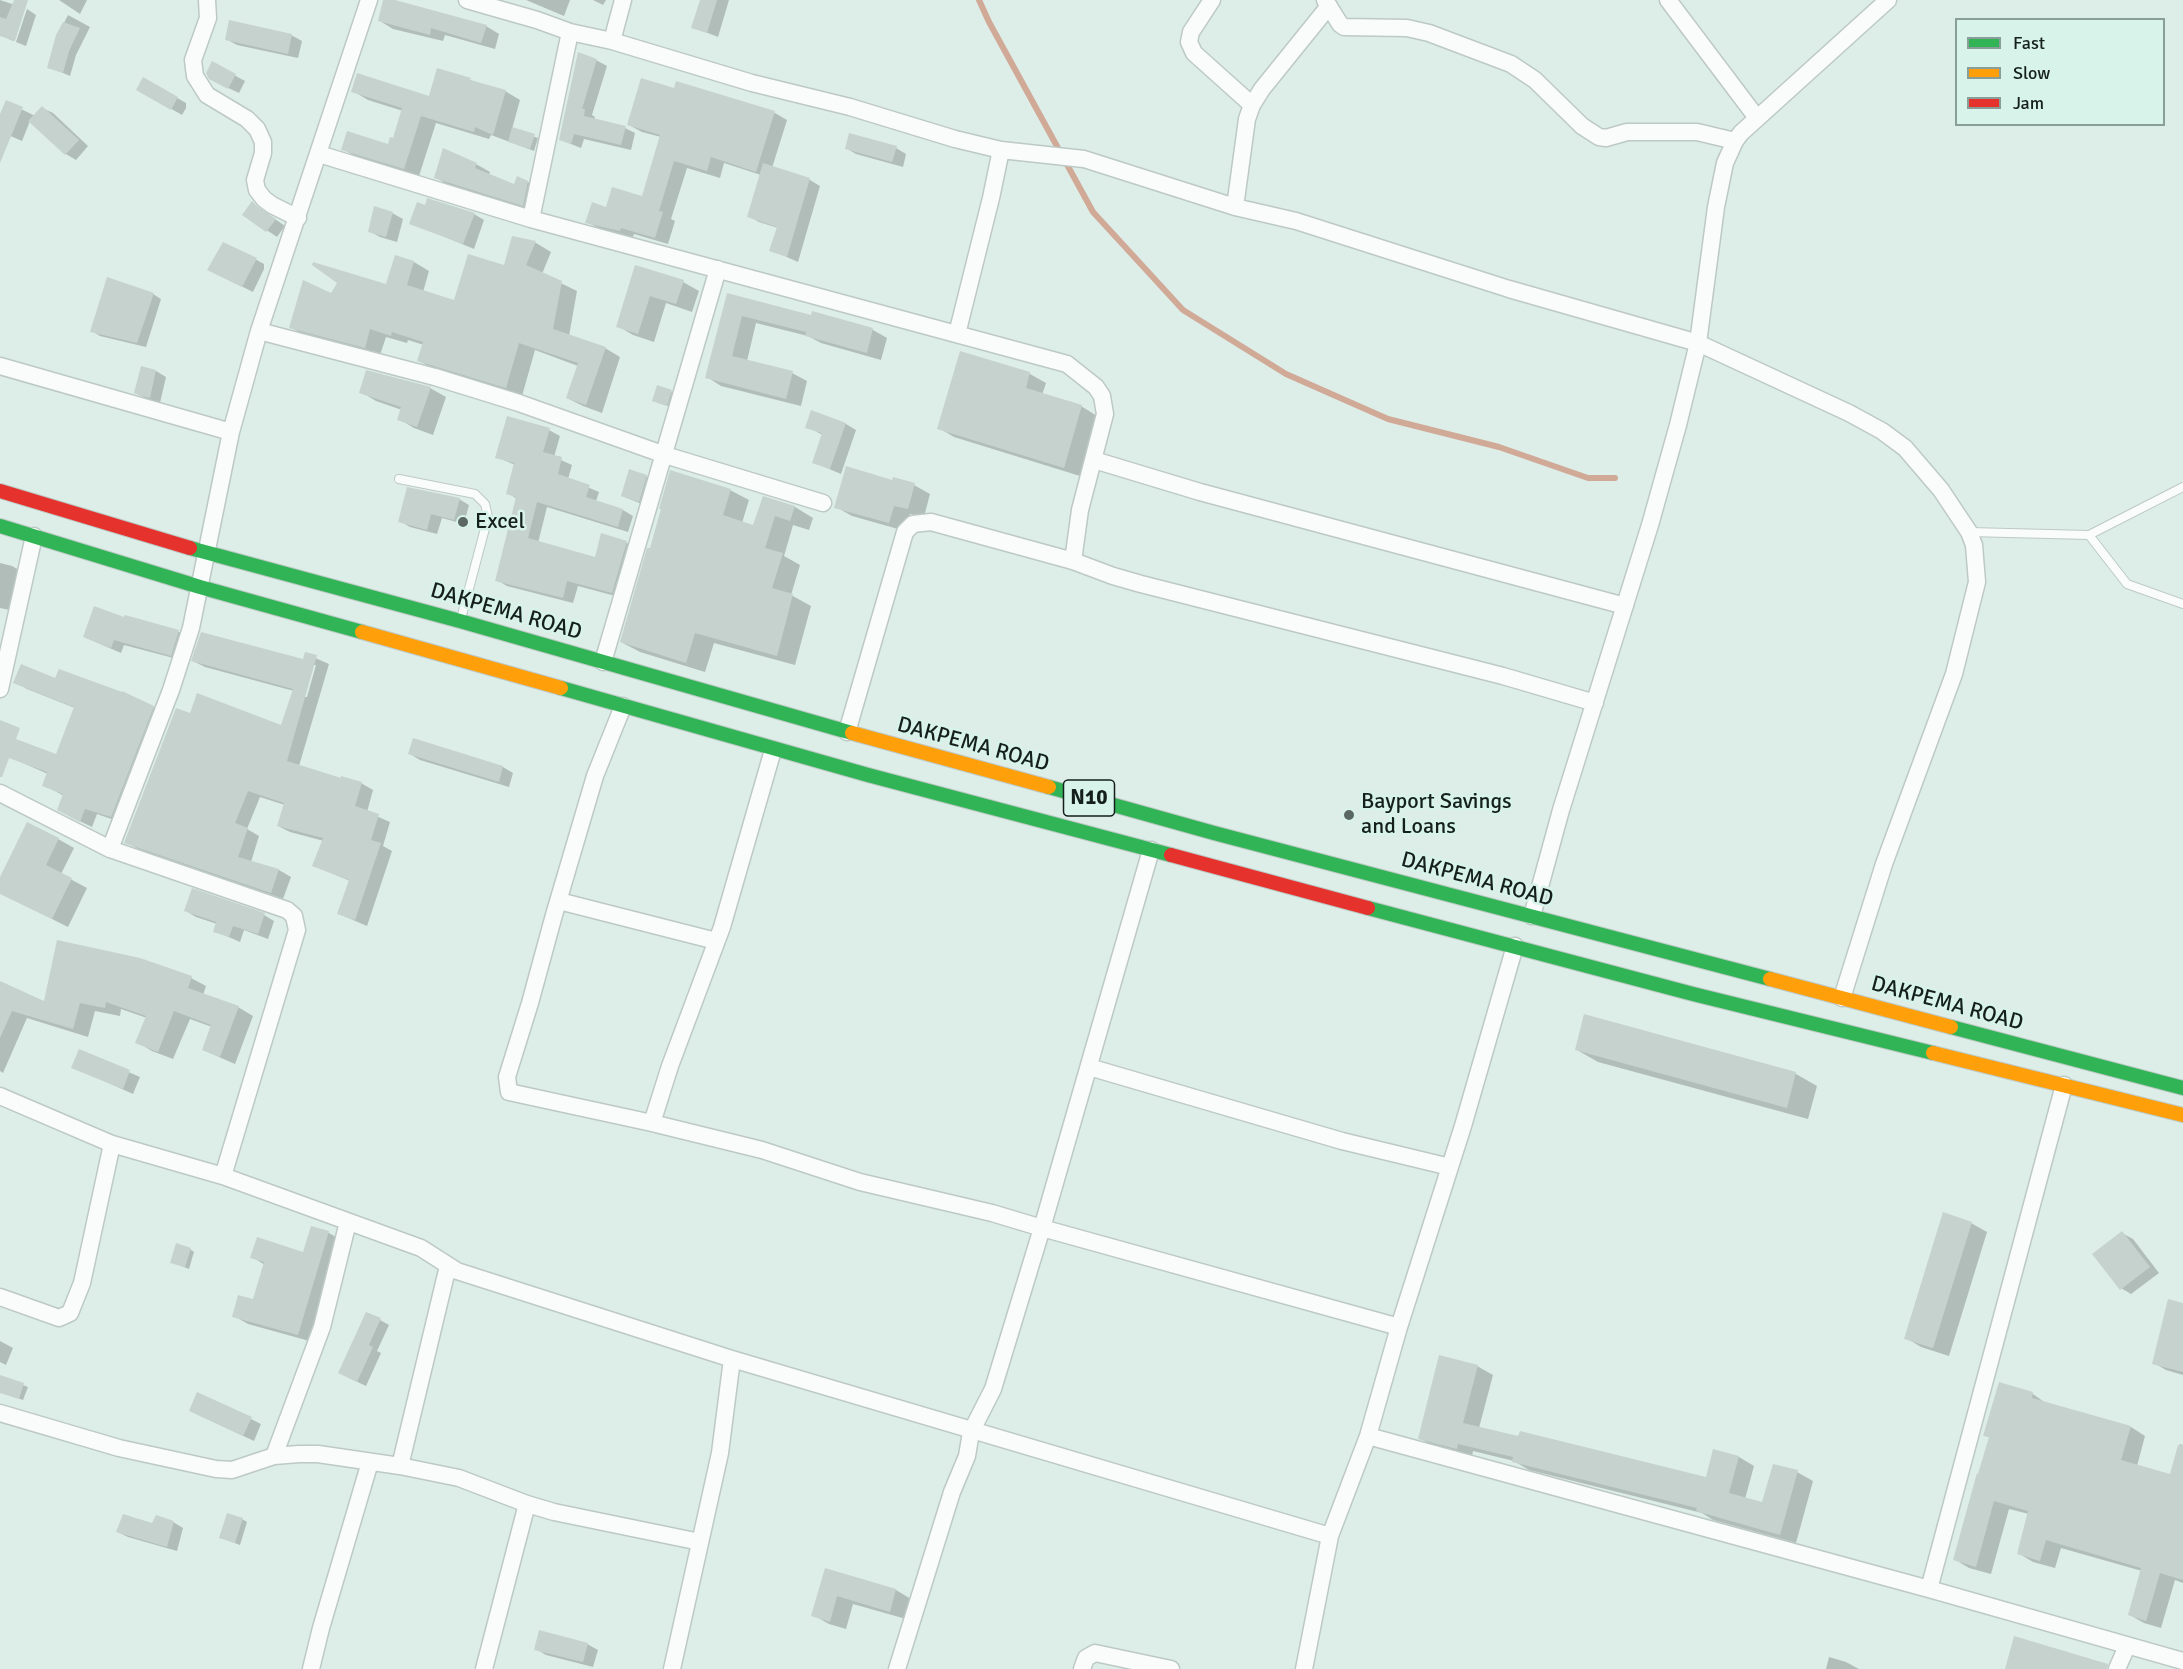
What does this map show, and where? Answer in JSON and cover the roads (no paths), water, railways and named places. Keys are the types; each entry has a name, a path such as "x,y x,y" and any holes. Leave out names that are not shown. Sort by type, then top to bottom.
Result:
{"highway":[{"name":"DAKPEMA ROAD","path":"0,491 207,553 460,621 847,732 1214,833 2183,1088"},
{"name":"N10","path":"0,526 200,587 773,750 1693,994 2183,1116"}],"street":[{"path":"207,0 208,18 193,60 195,76 207,95 247,119 257,129 263,142 263,153 255,180 257,190 264,200 298,218"},
{"path":"110,849 171,690 191,628 231,432 259,331 369,0"},
{"path":"467,0 570,32 612,41 752,83 850,107 955,139 1001,150 1084,159 1235,207 1296,221 1498,286 1698,343 1840,408 1882,431 1905,448 1923,468 1941,490 1968,532 1974,545 1977,582 1954,674 1884,864 1842,998"},
{"path":"612,41 623,0"},
{"path":"1212,0 1191,32 1189,42 1194,53 1252,105"},
{"path":"1668,0 1757,118"},
{"path":"1533,916 1561,810 1650,525 1678,425 1698,343 1722,176 1735,141 1757,118 1888,0"},
{"path":"1235,207 1247,118 1252,105 1327,3 1344,27 1407,28 1429,33 1511,64 1535,80 1582,126 1599,138 1627,132 1697,132 1735,141"},
{"path":"531,219 570,32"},
{"path":"957,334 992,198 1001,150"},
{"path":"319,154 531,219 1068,364 1089,380 1102,396 1105,414 1080,510 1073,561"},
{"path":"603,662 718,269"},
{"path":"259,331 435,377 519,403 665,455 822,503"},
{"path":"0,366 231,432"},
{"path":"1094,460 1211,495 1625,606"},
{"path":"847,732 904,532 914,524 931,522 1073,561 1141,584 1503,676 1595,703"},
{"path":"0,689 34,537"},
{"path":"623,706 595,776 507,1077 509,1092 762,1150 860,1182 992,1212 1042,1228 1399,1327"},
{"path":"652,1123 670,1066 716,941 773,750"},
{"path":"0,793 110,849 291,912 296,921 297,930 224,1176"},
{"path":"897,1669 952,1492 967,1456 971,1431 993,1389 1151,850"},
{"path":"559,901 716,941"},
{"path":"1305,1669 1330,1536 1368,1436 1515,946"},
{"path":"1089,1067 1342,1141 1450,1167"},
{"path":"1929,1589 2064,1085"},
{"path":"0,1096 112,1144 224,1176 421,1248 457,1271 732,1359 1330,1536"},
{"path":"0,1297 59,1318 70,1313 82,1283 112,1144"},
{"path":"274,1456 322,1327 348,1222"},
{"path":"400,1466 448,1266"},
{"path":"672,1669 720,1453 732,1359"},
{"path":"0,1413 119,1448 216,1469 232,1470 274,1456 318,1454 400,1466 459,1478 527,1504 626,1528 700,1542"},
{"path":"1368,1436 1929,1589 2183,1661"},
{"path":"311,1669 370,1462"},
{"path":"484,1669 527,1504"},
{"path":"2117,1669 2127,1646"},
{"path":"1082,1669 1086,1658 1095,1653 1172,1669"}],"lane":[{"path":"399,479 475,494 485,504 488,517 460,621"},
{"path":"1968,532 2089,535 2183,487"},
{"path":"2089,535 2127,584 2183,604"}],"waterway":[{"path":"979,0 1093,212 1183,310 1286,374 1388,419 1499,447 1588,478 1615,478"}],"place":[{"name":"Excel","path":"463,522"},
{"name":"Bayport Savings and Loans","path":"1349,815"}]}
